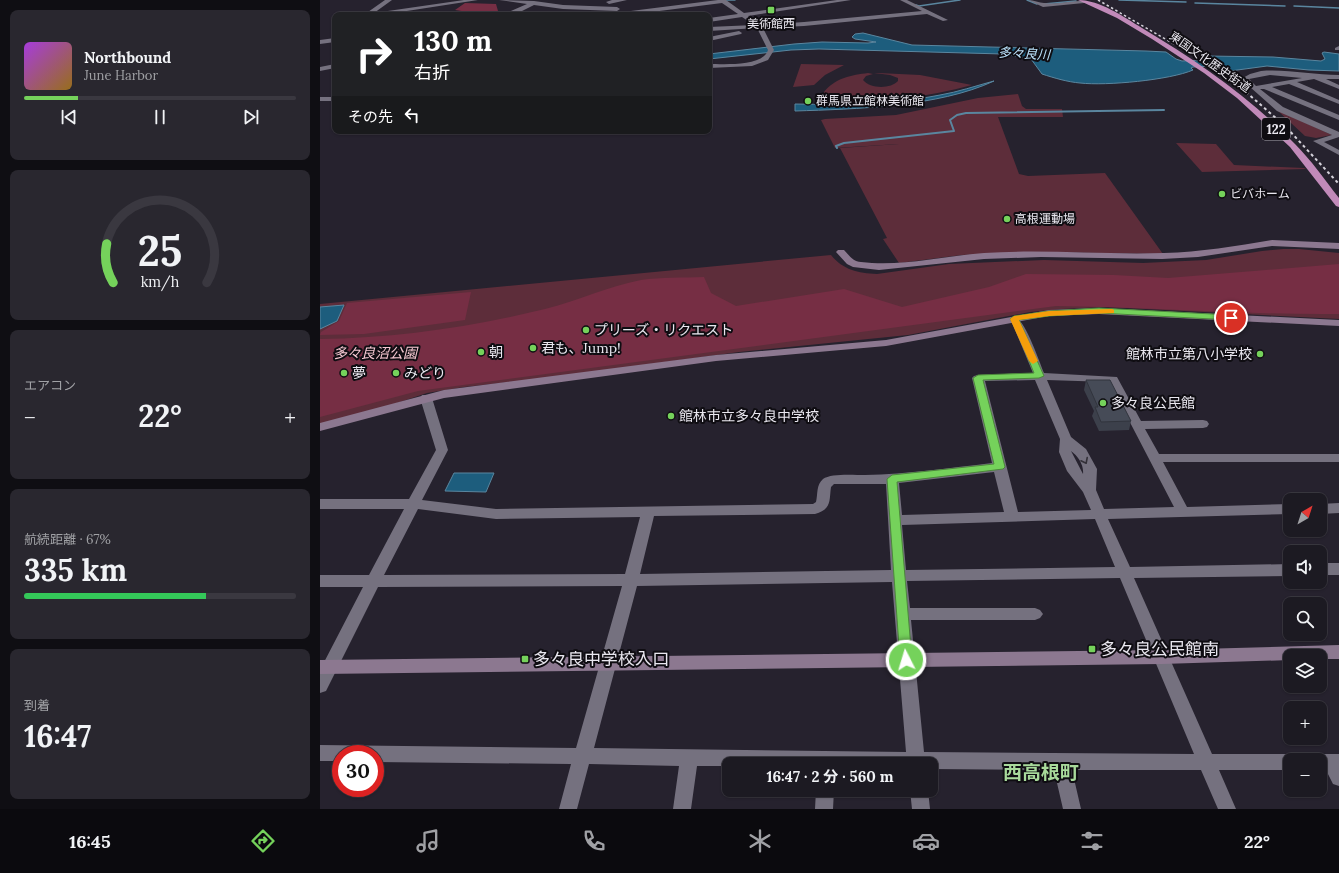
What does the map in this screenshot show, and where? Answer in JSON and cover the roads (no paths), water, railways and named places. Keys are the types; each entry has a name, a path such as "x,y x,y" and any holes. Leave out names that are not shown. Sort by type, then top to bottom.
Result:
{"highway":[{"name":"東国文化歴史街道","path":"1082,0 1112,13 1201,67 1234,91 1285,137 1339,204"}],"street":[{"path":"372,12 389,0"},
{"path":"389,12 475,0"},
{"path":"502,0 533,4 617,9"},
{"path":"515,12 540,0"},
{"path":"608,1 624,0"},
{"path":"644,12 723,0 759,27 770,54 765,60 755,63 712,66"},
{"path":"712,20 848,0"},
{"path":"903,0 944,20"},
{"path":"1030,0 1043,5 1082,0"},
{"path":"608,1 620,12"},
{"path":"593,12 617,9"},
{"path":"712,29 804,24 928,12"},
{"path":"712,39 746,32 759,27"},
{"path":"320,42 332,40"},
{"path":"320,69 332,67"},
{"path":"1339,77 1315,77 1274,72 1258,74 1244,79 1280,109 1339,135"},
{"path":"1256,88 1292,83 1315,77 1339,87"},
{"path":"1292,83 1339,102"},
{"path":"1266,87 1339,118"},
{"path":"320,99 332,100"},
{"path":"1339,135 1317,141 1339,153"},
{"path":"841,252 850,262 856,265 879,268 984,256 1050,254 1162,256 1205,253 1272,243 1339,246"},
{"path":"320,427 386,411 426,398 444,394 716,358 814,348 886,343 1049,313 1099,311 1339,323"},
{"path":"1014,319 1018,324 1066,439 1065,452 1074,471 1089,490 1227,809"},
{"path":"1012,517 978,378 1039,376 1113,379 1183,512"},
{"path":"320,686 325,667 442,450 426,398"},
{"path":"1138,426 1203,424"},
{"path":"1155,458 1339,458"},
{"path":"320,504 413,504 496,514 815,509 823,504 824,485 826,482 832,480 892,479 1000,467"},
{"path":"892,479 898,575 916,757"},
{"path":"1327,509 1339,508"},
{"path":"895,520 1283,510"},
{"path":"568,809 631,580 648,512"},
{"path":"1327,569 1339,569"},
{"path":"320,581 631,580 1283,570"},
{"path":"902,614 1035,614"},
{"path":"325,667 1162,657 1339,652"},
{"path":"320,753 722,759"},
{"path":"682,809 689,758"},
{"path":"938,762 1283,762"},
{"path":"1061,762 1072,809"},
{"path":"824,809 825,797"},
{"path":"920,797 921,809"}],"water":[{"name":"多々良川","path":"863,33 912,45 1166,52 1182,61 1204,60 1207,59 1205,57 1207,56 1273,57 1321,61 1325,59 1322,53 1324,52 1339,54 1339,71 1267,66 1230,71 1215,66 1193,67 1191,68 1193,70 1169,77 1121,83 1091,84 1071,82 1042,74 1031,59 1003,54 819,49 791,50 712,59 712,54 794,44 822,42 876,42 855,39 852,37 855,34"},
{"path":"994,81 972,90 948,96 896,105 795,111 795,104 850,104 904,101 947,94"},
{"path":"344,305 337,321 320,329 320,307"},
{"path":"454,473 494,473 486,492 445,491"}],"waterway":[{"path":"725,0 735,0"},
{"path":"916,5 919,6 960,0"},
{"path":"1027,0 1037,4"},
{"path":"1119,0 1186,2"},
{"path":"1044,4 1076,1"},
{"path":"1195,3 1285,6"},
{"path":"1294,6 1339,8"},
{"path":"837,148 836,146 844,143 954,131 950,120 957,115 966,113 1164,110"}],"railway":[{"path":"1098,0 1193,55 1247,93"},
{"path":"1246,92 1285,126 1339,184"}],"place":[{"name":"美術館西","path":"771,10"},
{"name":"群馬県立館林美術館","path":"808,101"},
{"name":"ビバホーム","path":"1222,194"},
{"name":"高根運動場","path":"1007,219"},
{"name":"プリーズ・リクエスト","path":"586,330"},
{"name":"君も、Jump!","path":"533,348"},
{"name":"朝","path":"481,352"},
{"name":"館林市立第八小学校","path":"1260,354"},
{"name":"夢","path":"344,373"},
{"name":"みどり","path":"396,373"},
{"name":"多々良公民館","path":"1103,403"},
{"name":"館林市立多々良中学校","path":"671,416"},
{"name":"多々良公民館南","path":"1092,649"},
{"name":"多々良中学校入口","path":"525,659"}],"district":[{"name":"西高根町","path":"1041,772"}],"park label":[{"name":"多々良沼公園","path":"375,353"}]}
